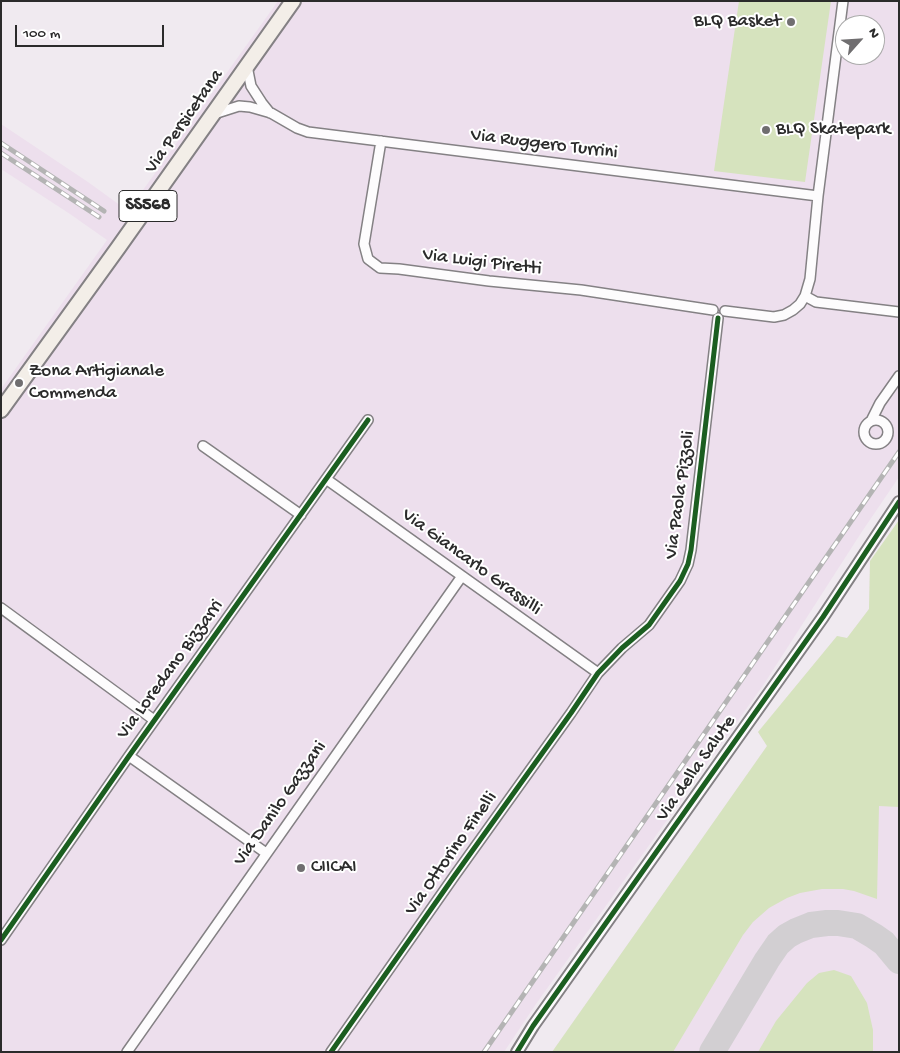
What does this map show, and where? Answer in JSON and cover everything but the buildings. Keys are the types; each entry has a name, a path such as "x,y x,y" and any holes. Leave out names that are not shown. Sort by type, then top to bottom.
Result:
{"main road":[{"name":"Via Persicetana","path":"1,410 293,1"}],"street":[{"path":"843,1 818,196 810,279 805,296 816,302 899,312"},
{"name":"Via Ruggero Turrini","path":"247,66 251,86 271,113"},
{"name":"Via Ruggero Turrini","path":"213,114 239,106 250,107 271,113 308,132 818,196"},
{"name":"Via Luigi Piretti","path":"381,141 364,244 368,259 380,268 580,290 715,315 739,312 774,317 792,310 800,304 805,296"},
{"path":"715,315 726,318 739,312"},
{"name":"Via Paola Pizzoli","path":"598,673 622,648 649,625 680,581 688,564 693,535 715,315"},
{"path":"871,421 880,403 899,376"},
{"name":"Via Loredano Bizzarri","path":"1,940 154,720 368,420"},
{"path":"203,446 301,515"},
{"name":"Via Giancarlo Grassilli","path":"326,479 598,673"},
{"name":"Via della Salute","path":"517,1052 539,1018 823,617 899,502"},
{"name":"Via Danilo Gazzani","path":"127,1052 462,576"},
{"path":"1,608 154,720"},
{"name":"Via Ottorino Finelli","path":"331,1052 598,673"},
{"path":"129,756 266,853"}],"shaded area":[{"path":"278,1 899,1 899,477 764,684 536,1004 504,1052 1,1052 1,389 107,240 1,169 1,124 128,211"},
{"path":"899,540 899,1052 552,1052 767,746 758,732 837,636 847,638 869,609 870,561"}],"green space":[{"name":"BLQ Skatepark","path":"739,1 831,1 805,182 714,171"},
{"path":"899,520 899,807 879,806 877,899 843,889 822,889 800,893 769,908 753,922 743,935 673,1052 552,1052 767,746 758,732 837,636 847,638 869,609 870,561"},
{"path":"834,970 851,976 867,1003 873,1030 873,1052 758,1052 776,1021 807,983 819,973"}],"taxiway":[{"path":"712,1052 778,944 796,931 811,925 827,923 857,926 884,943 899,961"}],"railway":[{"path":"1,143 104,211"},
{"path":"1,153 99,217"},
{"path":"484,1052 899,452"}],"cycle path":[{"path":"331,1052 598,673 622,648 649,625 680,581 688,564 691,550 718,318"},
{"path":"1,940 129,756 368,420"},
{"path":"517,1052 533,1026 823,617 899,502"}],"place":[{"name":"BLQ Basket","path":"791,22"},
{"name":"BLQ Skatepark","path":"766,130"},
{"name":"Zona Artigianale Commenda","path":"19,383"},
{"name":"CIICAI","path":"301,868"}]}
